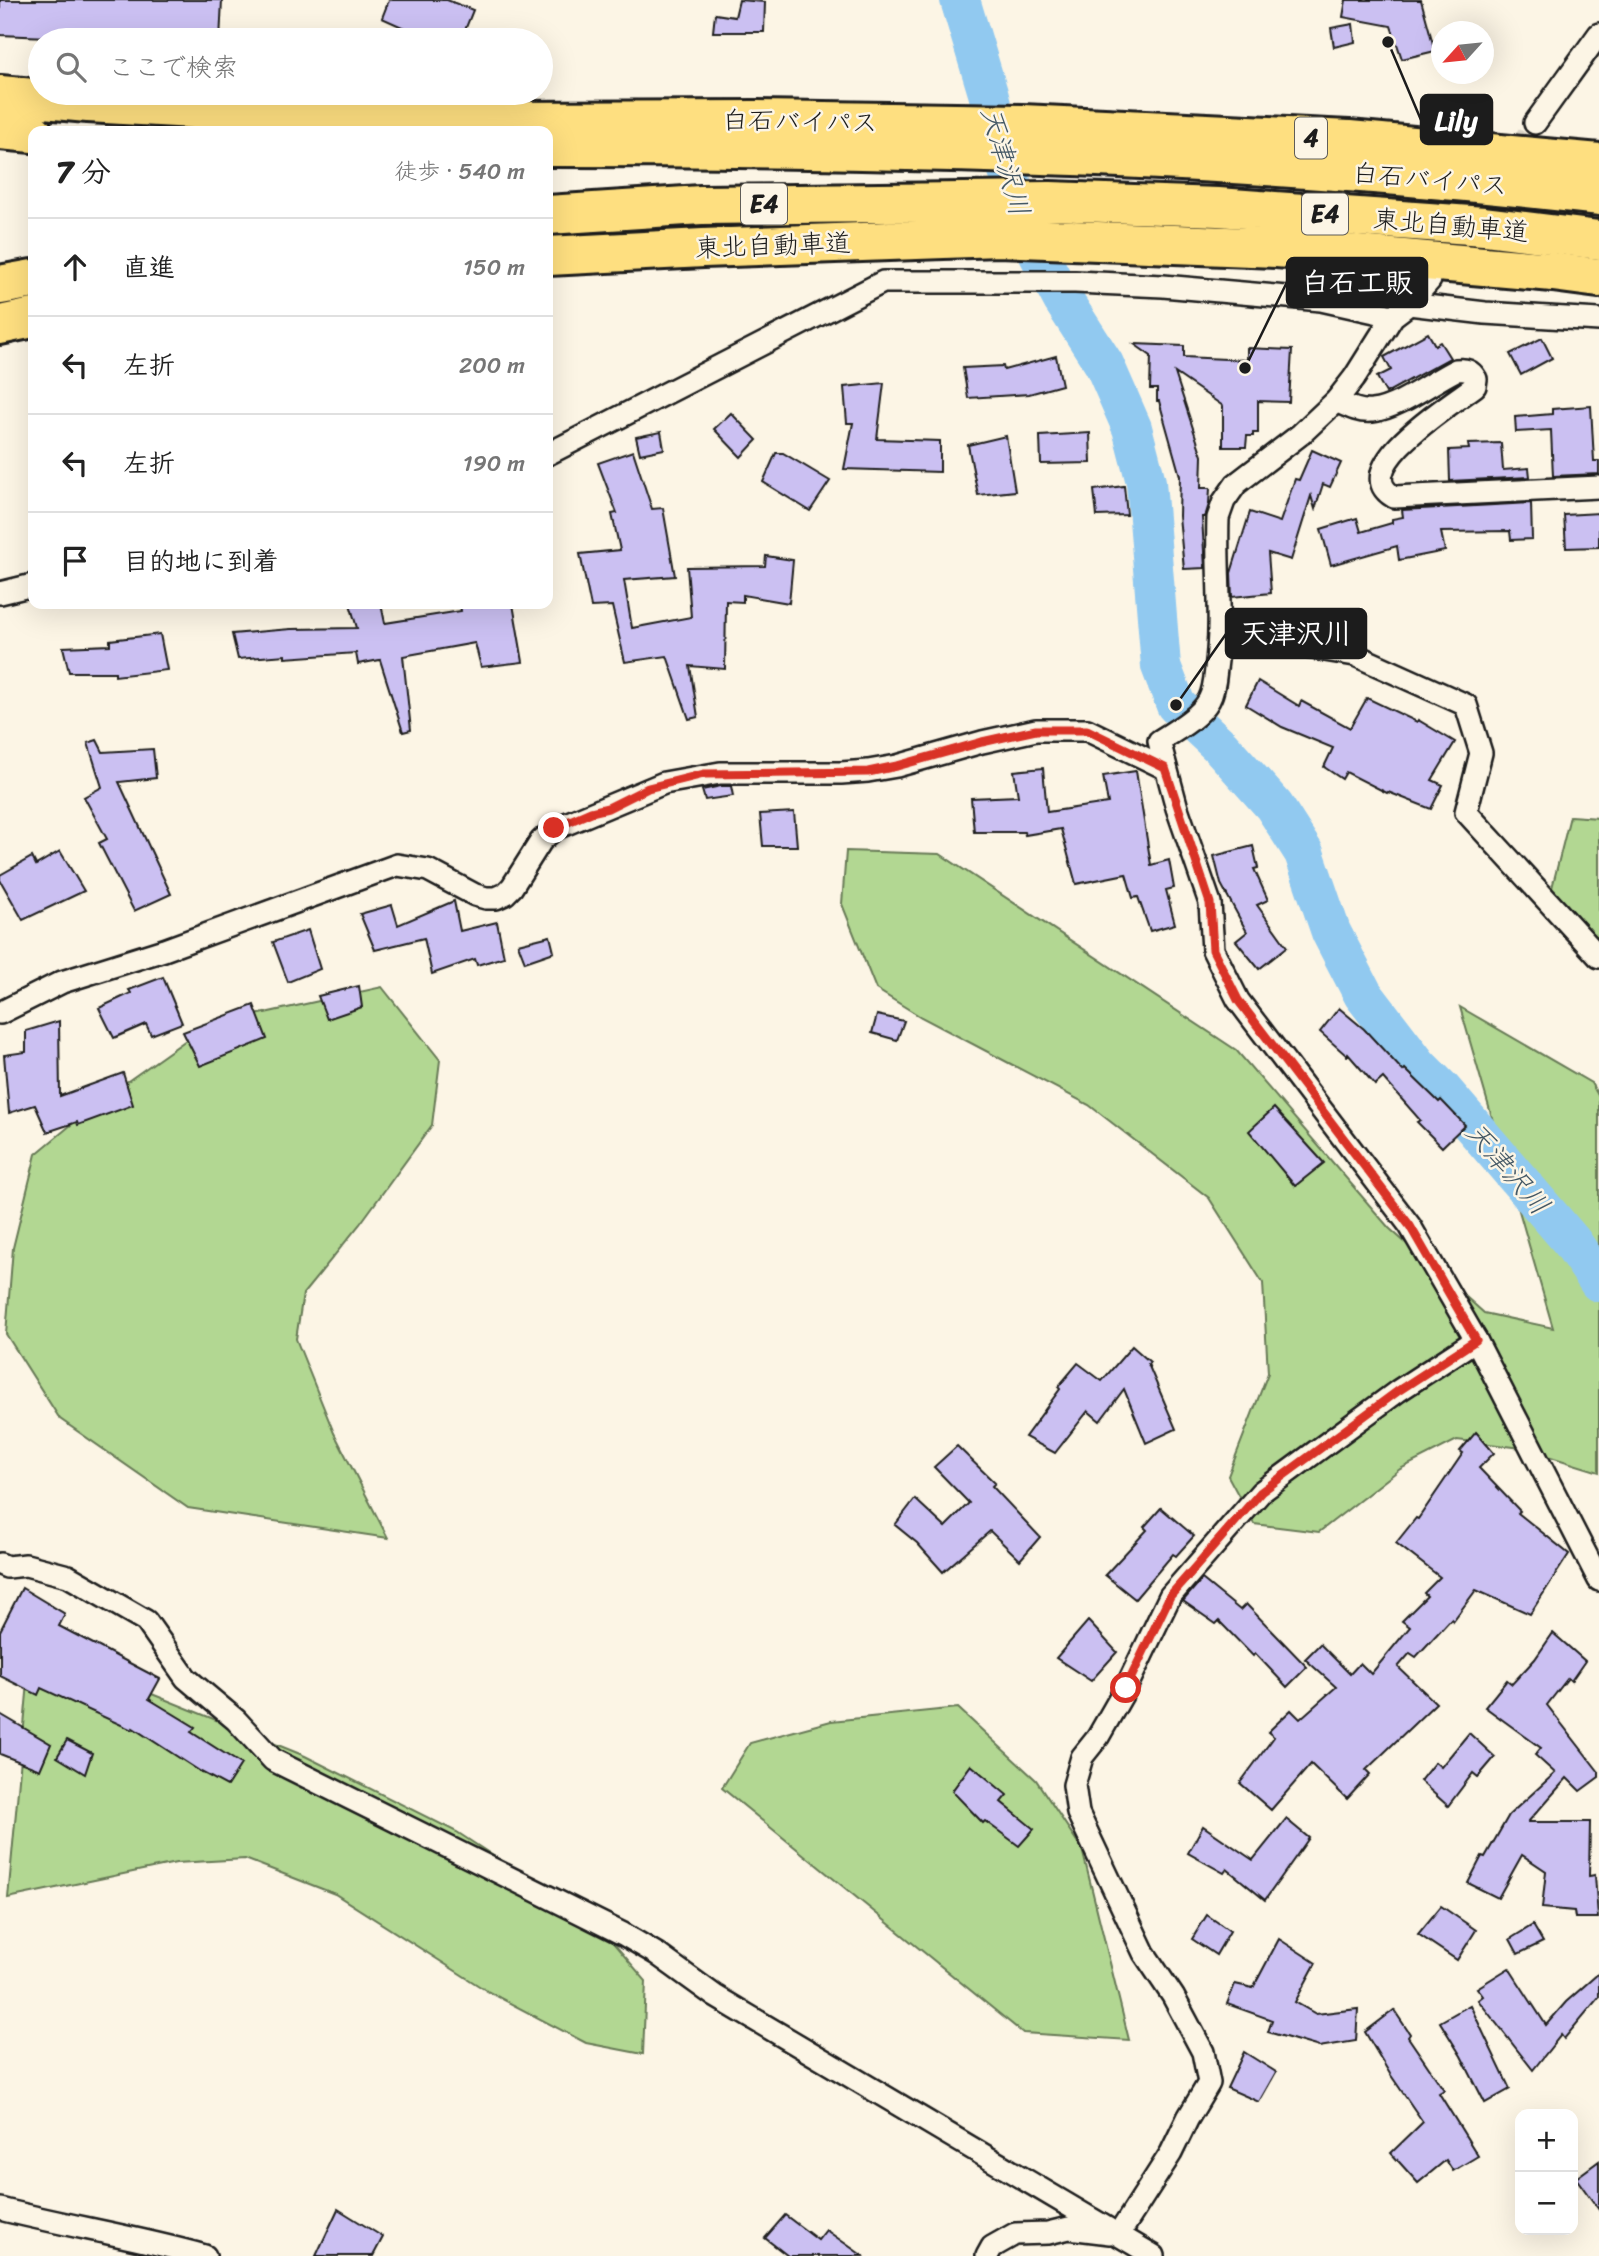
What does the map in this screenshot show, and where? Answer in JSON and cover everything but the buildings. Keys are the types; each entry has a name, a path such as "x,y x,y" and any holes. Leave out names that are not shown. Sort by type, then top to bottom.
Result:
{"highway":[{"name":"白石バイパス","path":"0,95 28,97"},
{"name":"白石バイパス","path":"121,105 368,118 490,121 745,120 960,138"},
{"path":"0,130 28,133"},
{"name":"白石バイパス","path":"553,147 696,147 960,138 1349,140 1599,163"},
{"name":"白石バイパス","path":"1027,139 1214,162 1383,174 1599,196"},
{"name":"東北自動車道","path":"553,215 701,205 1050,201 1231,208 1485,226 1599,240"},
{"name":"東北自動車道","path":"553,256 998,237 1277,248 1599,278"},
{"path":"0,285 28,280"},
{"path":"0,325 28,319"}],"street":[{"path":"1535,123 1599,34"},
{"path":"1430,280 1401,310 1336,401 1301,434 1236,484 1224,502 1218,518 1220,629 1212,691 1202,709 1159,741 1165,768 1210,903 1213,950 1238,1000 1410,1226 1476,1340 1599,1580"},
{"path":"553,451 883,282 1010,281 1163,286 1401,310 1599,320"},
{"path":"1336,401 1348,407 1371,411 1385,408 1456,370 1466,369 1476,379 1475,386 1414,432 1384,464 1381,480 1387,494 1394,497 1599,487"},
{"path":"0,593 28,586"},
{"path":"1220,629 1355,655 1466,705 1481,753 1466,811 1599,957"},
{"path":"0,1013 62,982 164,950 397,865 428,870 475,895 496,898 512,887 541,841 554,828 591,812 608,808 648,788 704,774 868,772 982,742 1036,730 1058,729 1087,730 1165,768"},
{"path":"1119,2234 1171,2153 1209,2083 1203,2052 1173,1996 1144,1953 1078,1813 1074,1785 1082,1757 1098,1737 1126,1688 1170,1596 1261,1492 1398,1391 1476,1340"},
{"path":"0,1564 7,1567 26,1565 68,1576 146,1620 186,1678 236,1720 273,1760 623,1934 657,1954 715,1996 1154,2256"},
{"path":"0,2209 155,2242 205,2256"},
{"path":"987,2256 992,2247 1016,2234 1048,2233 1069,2228 1119,2234"}],"green space":[{"path":"1570,816 1599,818 1599,944 1551,892"},
{"path":"846,851 940,854 1236,1050 1389,1228 1484,1313 1553,1328 1460,1007 1591,1083 1599,1097 1599,1472 1522,1448 1457,1440 1400,1469 1319,1532 1254,1524 1228,1476 1268,1373 1263,1283 1209,1198 1089,1105 921,1017 876,989 842,904"},
{"path":"382,987 440,1060 432,1125 360,1224 303,1294 296,1339 334,1433 388,1538 188,1508 60,1419 6,1334 13,1248 36,1154 101,1100 206,1026"},
{"path":"30,1661 137,1688 305,1756 457,1832 597,1924 646,1981 643,2054 586,2043 487,1991 335,1894 245,1859 176,1863 8,1898"},
{"path":"958,1708 1036,1780 1082,1849 1129,2040 1023,2033 722,1788 750,1743 831,1721"}],"waterway":[{"name":"天津沢川","path":"960,0 988,93 1021,221 1063,300 1104,364 1132,428 1146,482 1161,666 1176,705 1221,747 1274,806 1304,853 1331,932 1363,994 1418,1066 1442,1090 1572,1242 1599,1282"}],"tunnel":[{"path":"1464,229 1535,123"}],"place":[{"name":"Lily","path":"1388,42"},
{"name":"白石工販","path":"1245,368"},
{"name":"天津沢川","path":"1176,705"}],"route":[{"path":"554,828 591,812 608,808 648,788 704,774 868,772 1036,730 1087,730 1165,768 1210,903 1213,950 1238,1000 1410,1226 1476,1340 1398,1391 1261,1492 1170,1596 1126,1688"}]}
